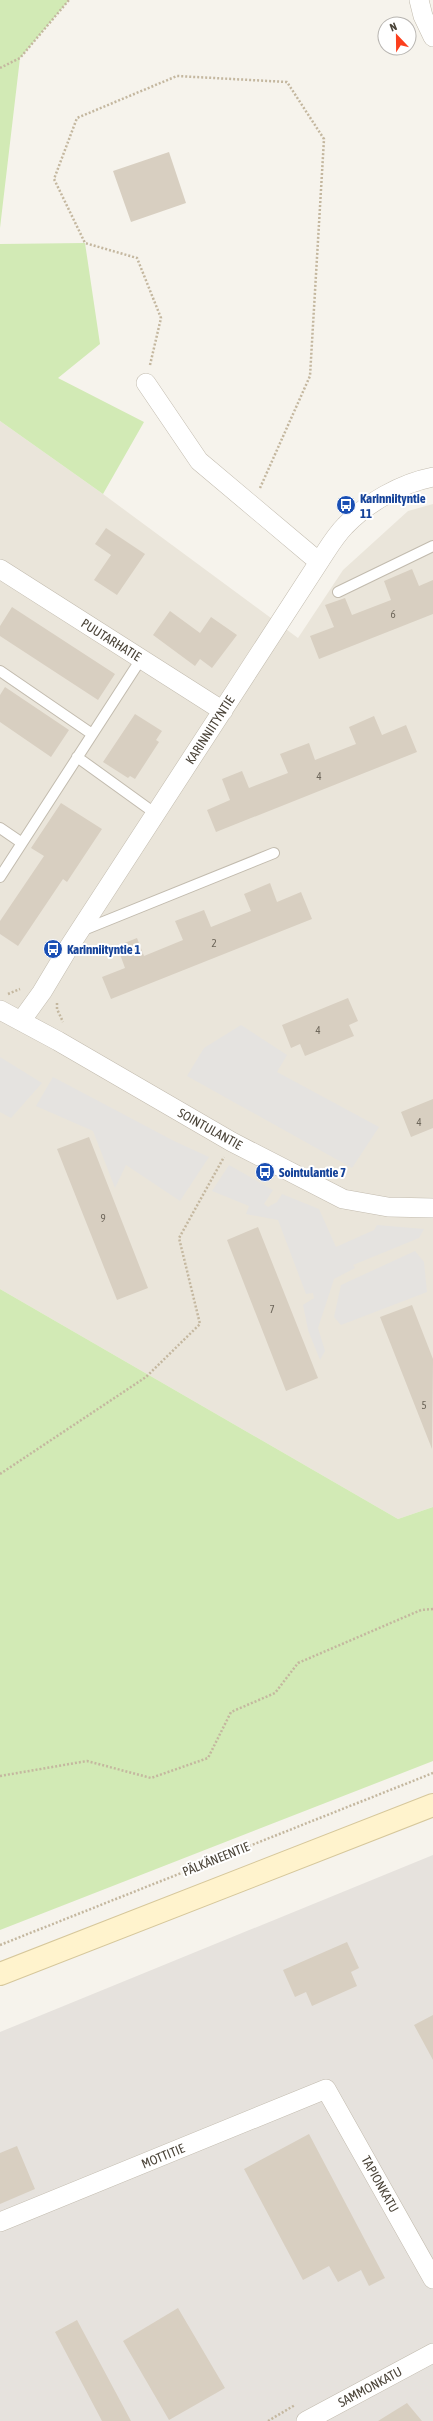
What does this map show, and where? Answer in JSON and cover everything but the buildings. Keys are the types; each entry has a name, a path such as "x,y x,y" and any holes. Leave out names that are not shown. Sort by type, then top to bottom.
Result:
{"main road":[{"path":"0,1974 433,1805"}],"street":[{"path":"419,0 423,16 433,37"},
{"path":"146,383 199,460 252,507 319,562"},
{"name":"KARINNIITYNTIE","path":"21,1021 42,992 319,562 344,527 374,501 408,485 433,477"},
{"name":"PUUTARHATIE","path":"2,574 223,711"},
{"name":"SOINTULANTIE","path":"0,1010 232,1142 343,1199 388,1207 433,1208"},
{"name":"MOTTITIE","path":"0,2222 326,2089"},
{"name":"TAPIONKATU","path":"326,2089 433,2279"},
{"name":"SAMMONKATU","path":"306,2421 433,2353"}],"lane":[{"path":"338,592 433,546"},
{"path":"0,877 141,659"},
{"path":"0,671 92,734"},
{"path":"77,757 156,814"},
{"path":"0,828 22,843"},
{"path":"80,931 274,853"}],"path":[{"path":"0,68 20,58 69,0"},
{"path":"146,383 161,318 137,258 85,243 54,179 77,118 177,76 287,82 324,139 310,376 252,507"},
{"path":"42,992 57,1000 57,1009 66,1029"},
{"path":"0,1474 146,1377 200,1324 179,1238 232,1142"},
{"path":"0,1776 87,1761 151,1778 208,1758 231,1712 275,1693 298,1663 421,1610 433,1609"},
{"name":"PÄLKÄNEENTIE","path":"0,1945 433,1773"}],"shaded area":[{"path":"0,421 103,494 298,638 343,570 408,511 433,504 433,1507 398,1519 0,1289"},
{"path":"241,1025 287,1055 277,1072 379,1127 352,1168 187,1076 204,1048"},
{"path":"0,1057 42,1083 11,1118 0,1112"},
{"path":"53,1077 174,1141 209,1157 180,1201 126,1165 115,1188 93,1131 36,1106"},
{"path":"229,1165 273,1190 264,1204 268,1207 277,1202 282,1194 319,1209 336,1247 374,1230 377,1225 424,1229 419,1238 353,1265 355,1268 334,1279 318,1328 325,1351 320,1360 308,1330 303,1305 314,1298 313,1293 306,1294 278,1220 246,1214 249,1206 212,1191"},
{"path":"415,1251 424,1262 427,1292 341,1325 334,1317 341,1285"},
{"path":"433,1855 433,2421 0,2421 0,2032"}],"green space":[{"path":"0,0 69,0 20,58 0,228"},
{"path":"85,243 100,344 58,378 144,422 103,494 0,421 0,244"},
{"path":"0,1289 398,1519 433,1507 433,1761 0,1930"}],"place":[{"name":"Karinniityntie 11","path":"346,505"},
{"name":"Karinniityntie 1","path":"53,949"},
{"name":"Sointulantie 7","path":"265,1172"}]}
